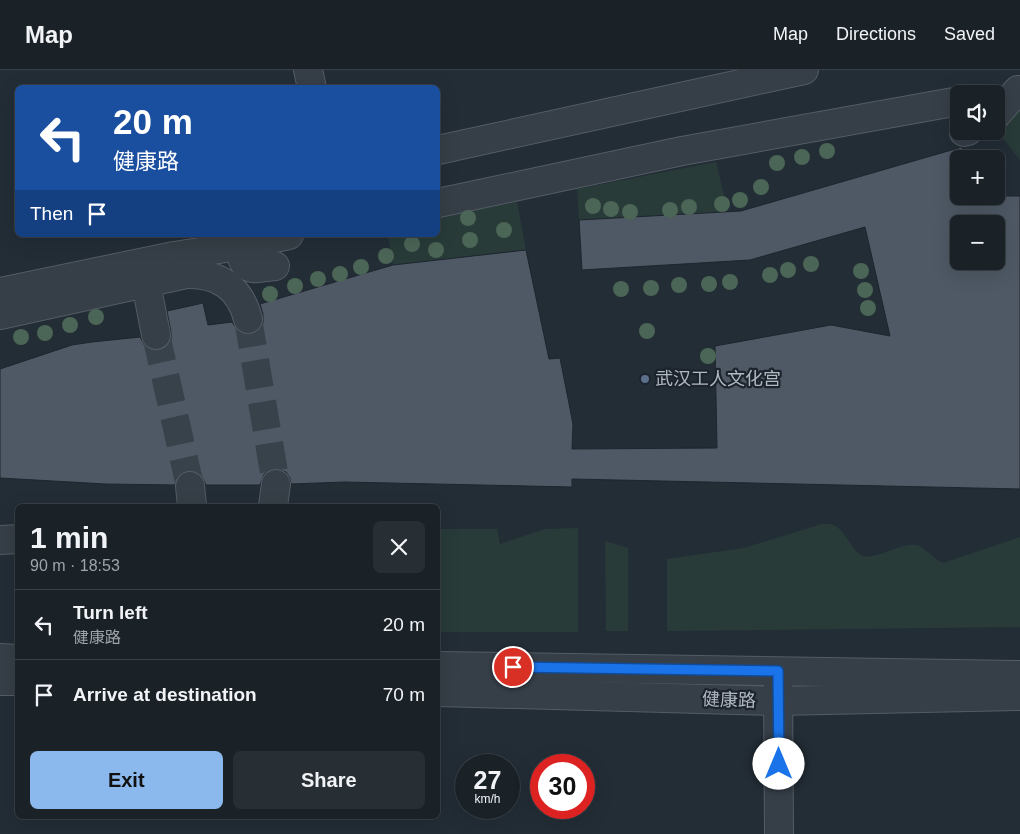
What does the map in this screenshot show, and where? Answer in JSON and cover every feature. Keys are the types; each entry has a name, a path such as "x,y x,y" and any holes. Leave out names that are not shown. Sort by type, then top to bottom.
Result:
{"street":[{"path":"308,70 311,85"},
{"path":"440,150 804,70"},
{"path":"1005,102 1012,91"},
{"path":"440,204 682,152 950,103"},
{"path":"0,292 174,256 239,246 280,237"},
{"path":"239,246 242,259 247,266 255,269 275,266"},
{"path":"0,315 186,274 200,274 214,277 234,292 243,306 248,319"},
{"path":"146,283 156,335"},
{"path":"0,540 15,540"},
{"path":"0,658 15,659"},
{"name":"健康路","path":"440,666 1020,675"},
{"path":"778,671 779,834"},
{"path":"0,681 15,681"},
{"name":"健康路","path":"440,692 778,701 1020,696"}],"green space":[{"path":"1020,108 1020,160 1005,140 1005,122"},
{"path":"716,162 728,212 579,220 577,189"},
{"path":"517,202 526,250 393,265 388,237 440,237 440,217"},
{"path":"822,524 835,526 863,556 876,555 913,545 920,546 943,563 1020,537 1020,627 667,631 667,559 744,548"},
{"path":"578,528 578,632 440,632 440,529 497,529 500,544 545,529"},
{"path":"605,541 628,548 628,631 606,631"}],"building":[{"path":"962,147 963,150 952,150"},
{"path":"950,150 950,205 1005,205 1005,196 1020,196 1020,489 572,479 572,487 345,482 291,484 286,472 278,469 270,470 264,474 260,485 206,485 202,477 196,472 189,470 176,479 175,485 105,484 0,478 0,369 72,345 92,342 140,337 145,346 151,350 159,350 167,346 171,340 167,311 203,303 208,325 232,322 238,331 252,334 259,330 263,323 260,304 393,265 526,250 549,359 560,358 573,424 572,449 717,448 715,346 831,325 890,336 865,227 750,260 582,270 579,220 741,211"}],"tunnel":[{"path":"248,319 276,484"},
{"path":"156,335 190,486"}],"place":[{"name":"武汉工人文化宫","path":"645,379"}],"route":[{"path":"513,667 778,671 779,764"}]}
